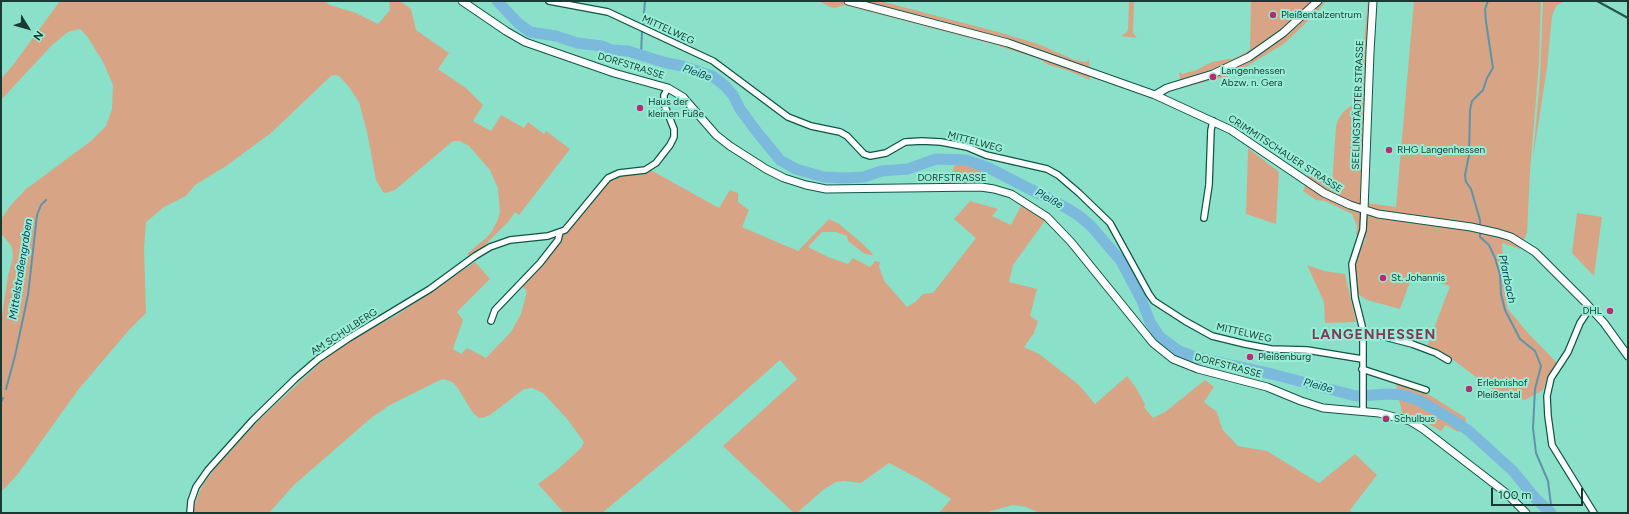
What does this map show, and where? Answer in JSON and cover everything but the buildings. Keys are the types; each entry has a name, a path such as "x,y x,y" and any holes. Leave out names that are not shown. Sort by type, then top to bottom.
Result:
{"street":[{"name":"DORFSTRASSE","path":"462,1 525,42 614,72 668,88 683,97 716,135 730,146 766,169 784,178 806,185 839,190 981,187 1011,194 1047,217 1071,242 1144,333 1153,343 1172,359 1198,369 1267,387 1323,408 1334,410 1363,410 1410,421 1423,429 1506,493 1526,513"},
{"name":"MITTELWEG","path":"550,1 608,12 712,60 788,117 811,126 840,132 847,136 864,154 870,156 886,153 905,142 941,142 967,147 986,155 1047,169 1080,193 1110,223 1148,294 1154,301 1185,321 1212,336 1240,343 1271,349 1307,350 1362,358"},
{"name":"CRIMMITSCHAUER STRASSE","path":"848,1 1008,43 1155,95 1213,121 1246,140 1324,193 1336,200 1364,210 1397,217 1471,227 1511,237 1535,252 1604,323 1628,356"},
{"path":"1155,95 1167,88 1216,72 1249,57 1283,33 1318,1"},
{"name":"SEELINGSTÄDTER STRASSE","path":"1364,210 1373,1"},
{"name":"AM SCHULBERG","path":"190,513 191,501 196,487 208,470 253,420 318,359 349,338 430,290 475,256 490,247 510,240 548,236 560,232 568,227 608,178 619,173 648,169 656,163 663,156 670,145 675,133 664,104 664,95 668,88"},
{"path":"1204,218 1209,185 1210,130 1213,121"},
{"path":"1363,410 1362,331 1355,298 1352,264 1363,230 1364,210"},
{"name":"AM SCHULBERG","path":"491,321 495,310 540,263 558,240 560,232"},
{"path":"1590,308 1580,323 1568,352 1551,378 1547,396 1552,444 1594,513"},
{"path":"1362,331 1436,352 1448,360"},
{"path":"1362,369 1426,390"}],"shaded area":[{"path":"60,1 325,1 330,5 356,13 378,24 390,10 389,1 400,1 411,9 416,30 449,53 438,69 466,88 483,105 473,121 491,131 501,115 524,128 528,122 544,134 546,131 570,149 519,215 515,212 508,222 472,258 467,254 492,231 500,212 498,189 490,170 469,146 460,141 453,141 395,190 386,193 383,192 376,180 367,132 359,102 340,77 336,75 331,76 271,133 226,166 195,185 186,196 164,207 146,222 144,249 146,313 129,330 78,390 18,474 1,492 1,322 8,276 13,257 12,247 1,233 1,219 11,205 26,189 91,141 106,126 112,109 113,85 103,62 87,36 80,29 68,32 52,45 1,100 1,79"},
{"path":"819,1 880,1 1038,44 1075,60 1085,62 1088,61 1089,58 1090,80 1069,71 1049,65 1039,59 996,45 844,5 835,8 830,7"},
{"path":"1129,1 1134,1 1133,33 1137,38 1121,36 1127,32 1128,29"},
{"path":"1251,1 1326,1 1317,12 1285,43 1249,65 1229,76 1181,88 1179,72 1182,74 1197,70 1212,62 1235,58 1250,50"},
{"path":"1368,1 1372,1 1367,101 1368,203 1396,207 1414,1 1541,1 1539,63 1530,172 1527,233 1520,249 1502,243 1507,308 1528,333 1557,363 1547,379 1543,390 1525,400 1501,396 1452,359 1439,351 1427,347 1450,286 1412,276 1400,309 1367,300 1358,294 1355,271 1356,259 1366,238 1356,234 1357,226 1352,214 1325,201 1316,200 1303,191 1310,172 1332,185 1336,126 1344,111 1358,101"},
{"path":"1543,1 1563,2 1556,6 1552,16 1547,68 1533,158 1540,76"},
{"path":"1248,148 1279,172 1276,224 1246,214"},
{"path":"964,163 982,168 979,183 947,184 955,165"},
{"path":"649,169 719,208 730,190 738,193 738,202 749,210 742,227 798,251 829,219 839,224 873,254 865,254 848,241 847,236 836,232 822,232 808,247 828,257 848,264 853,258 870,267 875,261 880,262 879,267 885,282 907,307 923,294 933,293 976,238 954,219 970,201 998,209 992,216 1011,225 1023,202 1047,218 1013,265 1009,282 1037,289 1030,316 1038,321 1034,333 1024,347 1039,354 1079,385 1095,404 1127,376 1145,404 1144,407 1153,418 1165,412 1205,380 1214,387 1204,402 1217,412 1222,429 1238,446 1267,451 1319,483 1355,454 1377,475 1350,510 1353,513 1040,513 1026,507 1013,505 984,513 939,513 951,499 923,481 889,463 861,483 844,481 836,482 823,490 797,513 794,513 723,446 797,379 780,360 685,444 602,513 564,513 538,484 558,469 581,448 584,442 568,420 543,393 532,388 524,389 490,415 479,418 473,413 457,387 452,382 444,379 390,405 371,418 294,485 269,513 193,513 202,486 216,467 260,419 320,363 345,343 397,315 475,262 490,279 457,312 463,320 453,349 461,354 467,348 486,358 511,332 521,314 527,291 521,285 541,263 582,209 611,177"},
{"path":"1577,213 1602,217 1594,276 1572,253"},
{"path":"1307,265 1324,271 1345,274 1356,322 1325,323 1324,302"},
{"path":"1395,381 1422,391 1436,399 1466,418 1465,424 1458,432 1446,425 1441,431 1425,422 1402,413"}],"waterway":[{"name":"Pleiße","path":"497,1 518,23 530,32 556,36 577,43 602,46 612,50 628,51 712,76 724,85 733,95 740,109 780,160 796,169 824,177 864,177 881,171 908,169 936,159 966,160 989,168 1063,206 1078,215 1091,226 1121,261 1142,301 1150,322 1160,337 1179,351 1198,358 1272,374 1356,396 1389,394 1403,395 1420,401 1469,431 1513,471 1535,498 1551,513"},
{"path":"643,25 645,1"},
{"name":"Pfarrbach","path":"1488,1 1485,9 1493,68 1487,78 1483,90 1472,101 1470,110 1469,155 1465,175 1466,182 1471,189 1480,220 1480,237 1489,245 1495,258 1500,275 1501,294 1505,310 1520,339 1535,351 1541,366 1535,389 1533,428 1536,453 1548,481 1552,513"},
{"path":"641,54 642,32"},
{"name":"Mittelstraßengraben","path":"6,389 15,356 28,295 37,215 41,205 46,200"},
{"name":"Mittelstraßengraben","path":"1,402 3,398"}],"railway":[{"path":"1597,1 1628,18"}],"place":[{"name":"Pleißentalzentrum","path":"1273,15"},
{"name":"Langenhessen Abzw. n. Gera","path":"1213,77"},
{"name":"Haus der kleinen Füße","path":"640,108"},
{"name":"RHG Langenhessen","path":"1389,150"},
{"name":"St. Johannis","path":"1383,278"},
{"name":"DHL","path":"1610,311"},
{"name":"Pleißenburg","path":"1250,357"},
{"name":"Erlebnishof Pleißental","path":"1469,389"},
{"name":"Schulbus","path":"1386,419"}],"district":[{"name":"LANGENHESSEN","path":"1374,335"}]}
